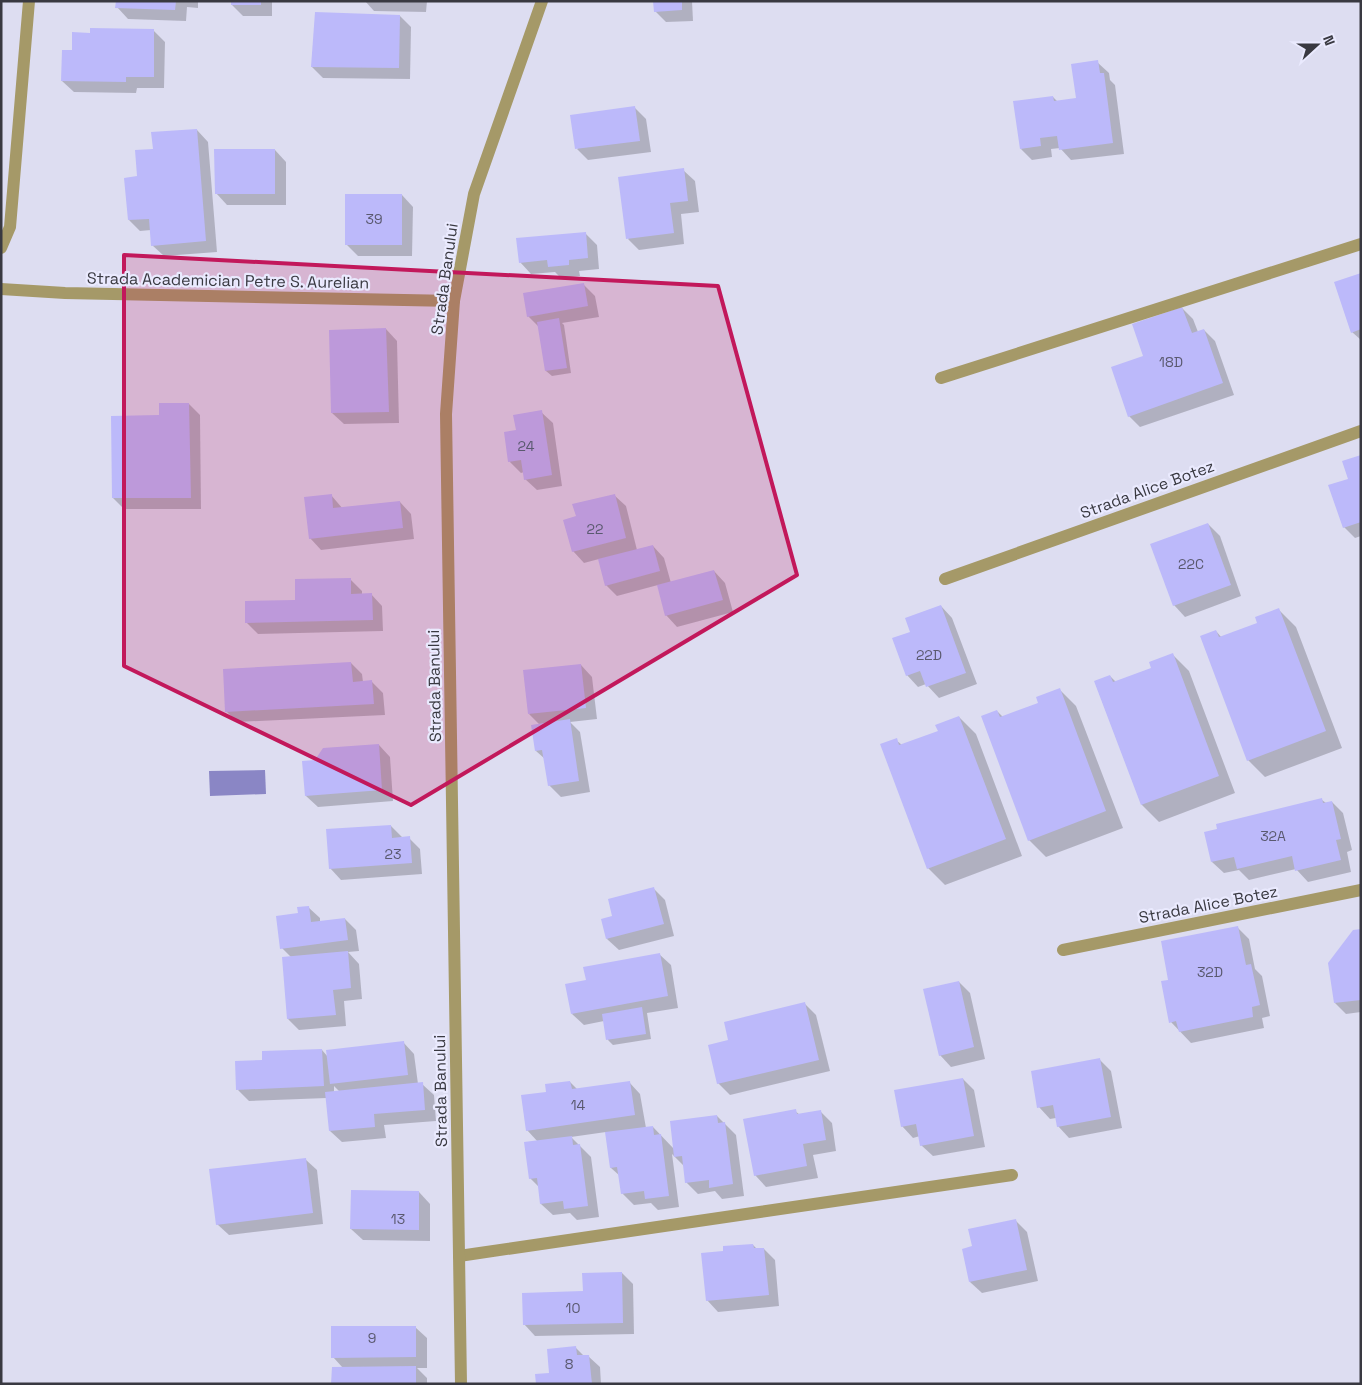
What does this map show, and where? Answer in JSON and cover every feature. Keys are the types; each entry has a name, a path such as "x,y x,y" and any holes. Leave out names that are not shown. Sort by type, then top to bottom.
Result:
{"street":[{"path":"1,248 10,228 30,1"},
{"name":"Strada Banului","path":"461,1384 446,414 454,301 474,194 542,1"},
{"path":"941,378 1361,244"},
{"name":"Strada Academician Petre S. Aurelian","path":"1,289 65,293 454,301"},
{"name":"Strada Alice Botez","path":"945,579 1361,431"},
{"name":"Strada Alice Botez","path":"1062,950 1361,890"},
{"path":"459,1256 1012,1175"}],"highlighted area":[{"path":"124,255 718,286 797,575 411,805 124,666"}],"shaded area":[{"path":"265,770 266,794 210,796 209,771"}],"building":[{"path":"116,1 176,1 175,10 115,8"},
{"path":"231,1 261,1 261,5 231,5"},
{"path":"653,1 682,1 682,10 654,12"},
{"path":"315,12 400,15 399,68 311,67"},
{"path":"90,28 154,29 154,77 126,77 126,82 61,81 62,50 72,50 72,32 90,33"},
{"path":"1098,60 1100,73 1104,73 1113,143 1059,150 1057,136 1040,138 1041,146 1020,149 1013,101 1053,96 1054,101 1076,98 1071,64"},
{"path":"635,106 640,141 575,149 570,115"},
{"path":"197,129 206,241 151,246 149,219 128,220 124,178 137,176 135,150 153,149 151,132"},
{"path":"214,149 275,149 275,194 215,194"},
{"path":"684,168 688,201 670,203 674,233 626,239 618,177"},
{"path":"345,194 402,194 402,245 345,245"},
{"path":"586,232 588,258 569,260 569,265 548,267 547,260 519,263 516,238"},
{"path":"1361,273 1361,329 1351,333 1334,282"},
{"path":"584,283 588,306 527,317 523,293"},
{"path":"1182,307 1192,333 1204,329 1223,383 1128,417 1111,367 1143,356 1132,324"},
{"path":"559,318 567,368 545,371 537,322"},
{"path":"386,328 389,412 331,413 329,330"},
{"path":"159,403 189,403 191,498 112,498 111,416 159,415"},
{"path":"542,410 552,475 524,480 521,460 508,462 504,432 516,430 513,415"},
{"path":"1361,455 1361,522 1343,528 1328,485 1348,479 1342,461"},
{"path":"332,494 333,508 400,501 403,528 309,539 304,497"},
{"path":"615,494 626,538 572,552 563,520 576,516 572,504"},
{"path":"1208,523 1231,585 1173,606 1150,544"},
{"path":"653,545 660,571 605,586 598,559"},
{"path":"714,570 723,600 665,616 657,585"},
{"path":"351,578 351,594 372,593 373,620 245,623 245,601 295,600 295,579"},
{"path":"941,605 966,673 926,687 920,671 906,676 892,638 910,632 905,618"},
{"path":"1279,608 1326,731 1247,761 1200,636 1216,630 1219,637 1257,623 1255,617"},
{"path":"1173,653 1219,776 1141,805 1094,681 1110,675 1113,682 1151,668 1149,662"},
{"path":"351,662 353,682 372,680 374,704 225,712 223,669"},
{"path":"581,664 586,708 528,714 523,670"},
{"path":"1060,688 1106,811 1028,841 981,716 997,710 1000,717 1038,703 1036,697"},
{"path":"959,716 1006,839 927,869 880,744 897,738 899,745 938,731 935,725"},
{"path":"570,719 579,781 548,786 542,750 535,751 531,725"},
{"path":"379,744 382,790 305,796 302,761 315,760 323,748"},
{"path":"1322,798 1323,803 1332,801 1341,839 1336,840 1341,860 1295,871 1292,856 1237,869 1234,857 1211,862 1204,832 1217,829 1216,824"},
{"path":"391,825 392,838 410,836 412,863 329,869 326,829"},
{"path":"654,887 664,924 606,939 601,919 612,916 608,899"},
{"path":"309,906 311,922 345,918 348,940 280,949 276,916 298,913 297,907"},
{"path":"1238,926 1246,965 1251,964 1260,1005 1252,1007 1253,1017 1179,1032 1176,1021 1169,1023 1161,981 1168,980 1161,941"},
{"path":"1361,929 1361,1000 1334,1003 1328,963 1353,930"},
{"path":"348,951 351,988 333,990 336,1015 287,1019 282,957"},
{"path":"660,953 668,996 571,1014 565,984 586,980 583,967"},
{"path":"959,981 974,1047 939,1056 923,989"},
{"path":"805,1002 819,1060 717,1084 708,1045 728,1040 724,1022"},
{"path":"642,1007 646,1034 606,1040 602,1014"},
{"path":"404,1041 408,1075 330,1084 326,1050"},
{"path":"322,1049 324,1086 236,1090 235,1061 262,1060 262,1051"},
{"path":"1100,1058 1111,1117 1057,1127 1053,1105 1037,1108 1031,1071"},
{"path":"963,1078 974,1136 920,1146 916,1124 901,1127 894,1090"},
{"path":"570,1081 572,1089 630,1081 635,1115 526,1131 521,1095 546,1092 545,1084"},
{"path":"423,1082 425,1110 374,1114 375,1127 329,1131 325,1092"},
{"path":"796,1109 797,1114 821,1110 826,1140 803,1144 807,1166 754,1176 743,1119"},
{"path":"717,1115 718,1123 725,1122 733,1184 709,1188 709,1180 685,1183 682,1156 674,1157 670,1121"},
{"path":"653,1126 654,1135 661,1134 669,1196 645,1199 644,1191 621,1194 617,1167 610,1168 605,1132"},
{"path":"572,1136 573,1145 580,1144 588,1206 564,1209 563,1201 540,1204 537,1178 529,1179 524,1142"},
{"path":"306,1158 313,1213 216,1225 209,1169"},
{"path":"351,1190 419,1191 419,1230 350,1229"},
{"path":"1016,1219 1027,1270 969,1282 962,1249 972,1246 968,1229"},
{"path":"753,1244 754,1248 764,1248 769,1295 706,1301 701,1253 723,1251 723,1246"},
{"path":"622,1272 623,1323 523,1325 522,1293 583,1291 582,1273"},
{"path":"331,1326 416,1326 416,1357 331,1358"},
{"path":"576,1346 577,1355 589,1355 592,1384 536,1384 535,1374 549,1373 547,1349"},
{"path":"416,1366 416,1384 331,1384 332,1367"}]}
